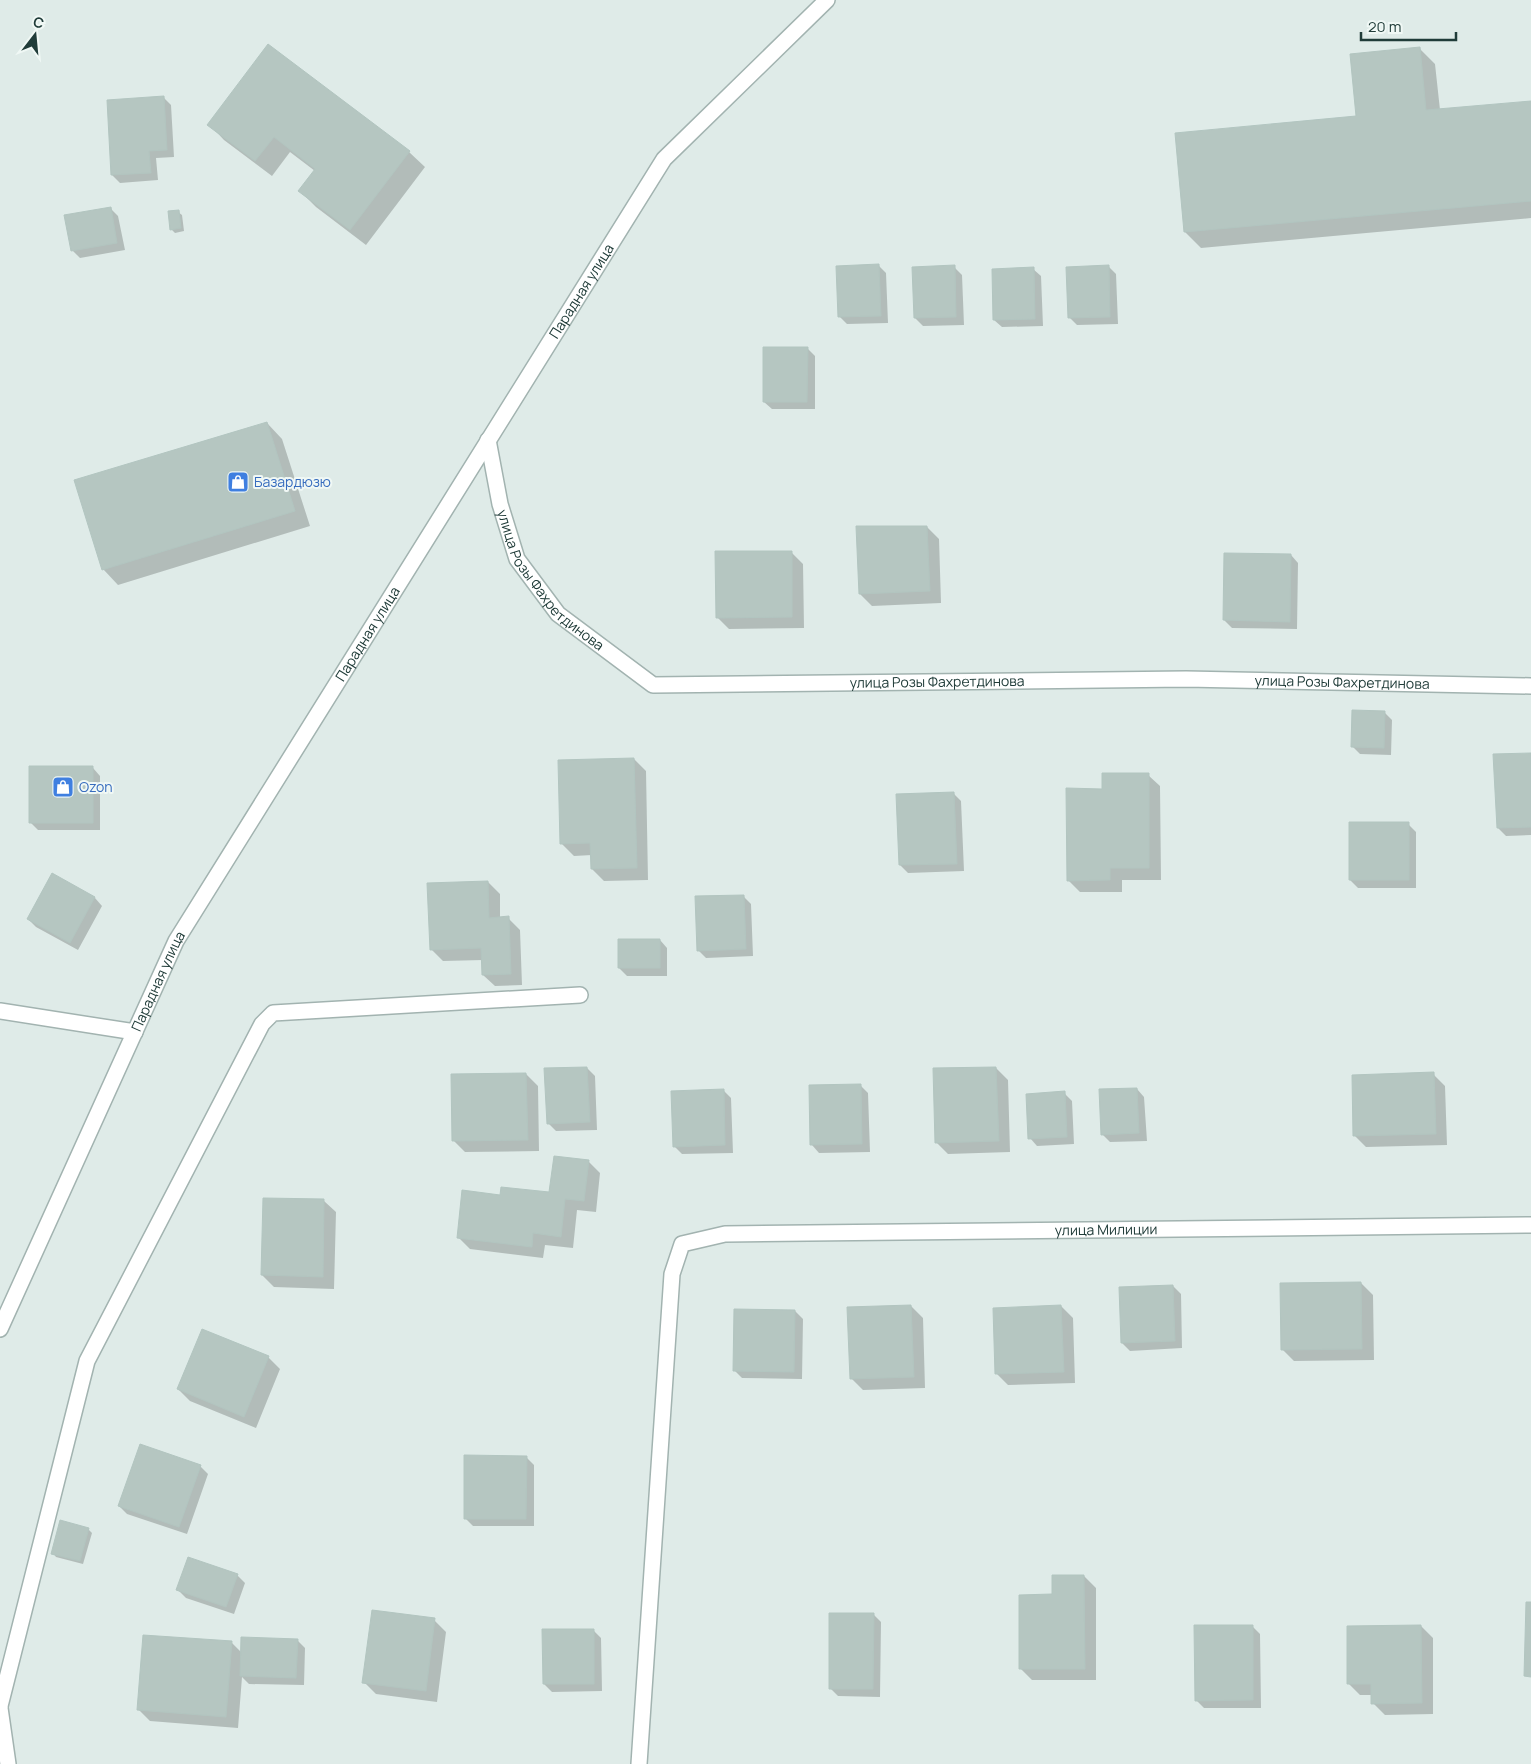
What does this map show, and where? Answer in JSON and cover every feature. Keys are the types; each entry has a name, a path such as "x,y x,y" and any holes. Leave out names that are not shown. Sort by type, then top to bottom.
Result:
{"street":[{"name":"Парадная улица","path":"0,1329 176,941 664,159 827,0"},
{"name":"улица Розы Фахретдинова","path":"488,440 500,504 518,558 558,614 653,685 1186,679 1531,686"},
{"path":"8,1764 0,1707 87,1361 262,1024 273,1013 580,996"},
{"path":"0,1011 135,1032"},
{"name":"улица Милиции","path":"639,1764 672,1274 682,1244 725,1234 1531,1225"}],"building":[{"path":"268,44 410,151 350,230 298,191 315,169 274,137 255,161 207,125"},
{"path":"1420,47 1426,110 1531,101 1531,201 1184,232 1175,133 1356,116 1350,54"},
{"path":"164,96 167,150 149,151 151,173 111,175 107,100"},
{"path":"111,207 117,243 71,251 64,215"},
{"path":"179,210 181,228 170,230 168,211"},
{"path":"879,264 881,316 838,317 836,266"},
{"path":"955,265 956,317 914,318 912,267"},
{"path":"1109,265 1110,317 1068,318 1066,267"},
{"path":"1034,267 1035,319 993,320 992,269"},
{"path":"763,347 808,347 807,402 763,402"},
{"path":"267,422 295,511 102,570 74,480"},
{"path":"856,526 927,526 930,591 859,594"},
{"path":"715,551 792,551 792,617 716,618"},
{"path":"1224,553 1291,554 1290,622 1223,620"},
{"path":"1352,710 1385,711 1384,748 1351,747"},
{"path":"1531,753 1531,827 1497,828 1493,754"},
{"path":"634,758 637,868 591,869 590,843 560,844 558,760"},
{"path":"29,766 93,766 93,823 29,823"},
{"path":"1102,773 1149,773 1149,868 1110,868 1110,880 1067,881 1066,788 1102,789"},
{"path":"954,792 957,864 899,865 896,794"},
{"path":"1349,822 1409,822 1409,880 1349,880"},
{"path":"52,873 95,897 70,943 27,919"},
{"path":"488,881 489,918 509,916 511,974 482,975 481,948 430,950 427,883"},
{"path":"744,895 746,949 697,951 695,896"},
{"path":"618,939 660,939 660,968 618,968"},
{"path":"587,1067 590,1122 547,1124 544,1068"},
{"path":"996,1067 999,1141 935,1143 933,1068"},
{"path":"1434,1072 1436,1134 1353,1136 1352,1075"},
{"path":"526,1073 528,1140 452,1141 451,1074"},
{"path":"861,1084 862,1144 810,1145 809,1085"},
{"path":"1137,1088 1139,1133 1101,1135 1099,1089"},
{"path":"724,1089 725,1145 673,1147 671,1091"},
{"path":"1065,1091 1067,1137 1028,1139 1026,1094"},
{"path":"554,1156 589,1160 584,1201 565,1199 561,1237 533,1233 532,1247 457,1238 462,1190 500,1195 501,1187 549,1192"},
{"path":"263,1198 324,1199 323,1277 261,1275"},
{"path":"1361,1282 1362,1349 1281,1350 1280,1283"},
{"path":"1173,1285 1175,1341 1121,1343 1119,1287"},
{"path":"911,1305 914,1377 850,1379 847,1307"},
{"path":"1061,1305 1064,1372 995,1374 993,1308"},
{"path":"734,1309 795,1310 794,1372 733,1371"},
{"path":"202,1329 269,1356 244,1417 177,1389"},
{"path":"140,1444 201,1465 179,1527 118,1506"},
{"path":"464,1455 527,1456 526,1519 464,1519"},
{"path":"60,1520 89,1528 80,1561 51,1554"},
{"path":"188,1557 238,1574 226,1607 176,1590"},
{"path":"1052,1575 1084,1575 1085,1669 1019,1669 1019,1595 1052,1594"},
{"path":"1526,1602 1531,1602 1531,1677 1524,1676"},
{"path":"372,1610 435,1618 426,1691 362,1683"},
{"path":"829,1613 874,1613 873,1689 829,1689"},
{"path":"1194,1625 1253,1625 1253,1700 1195,1701"},
{"path":"1421,1625 1422,1703 1371,1704 1371,1684 1347,1684 1347,1626"},
{"path":"542,1629 594,1629 594,1684 543,1684"},
{"path":"143,1635 232,1641 226,1717 137,1710"},
{"path":"241,1637 298,1639 296,1678 240,1676"}],"place":[{"name":"Базардюзю","path":"238,482"},
{"name":"Ozon","path":"63,787"}]}
